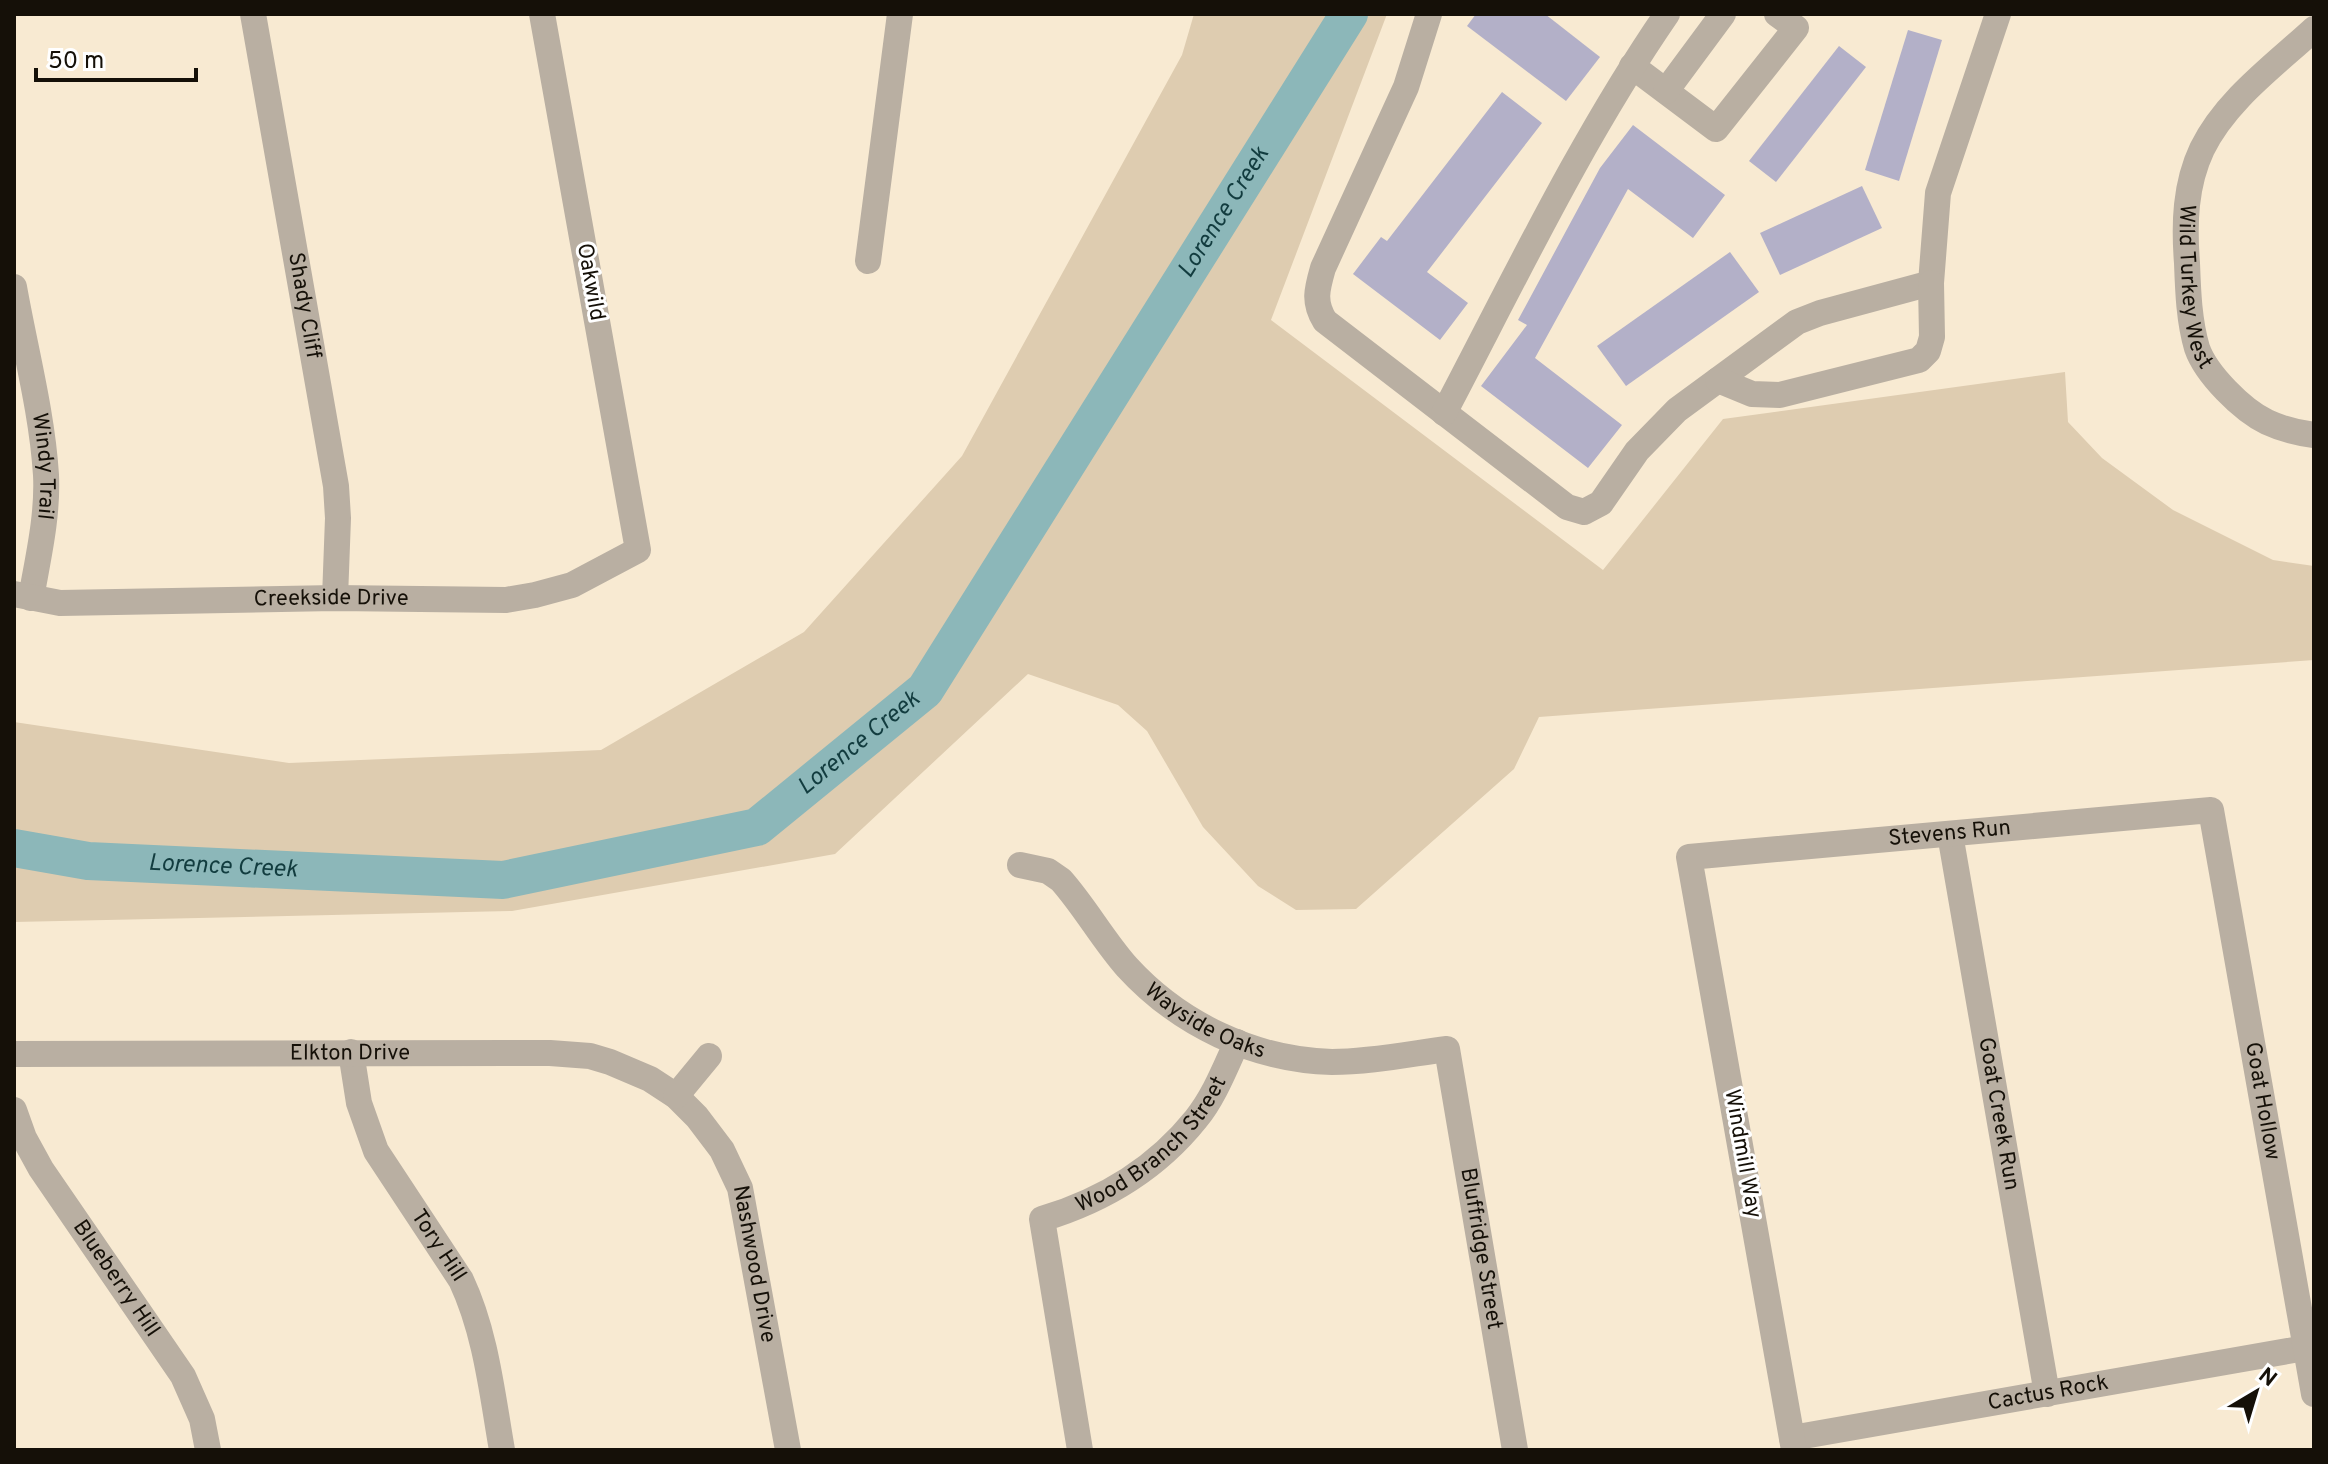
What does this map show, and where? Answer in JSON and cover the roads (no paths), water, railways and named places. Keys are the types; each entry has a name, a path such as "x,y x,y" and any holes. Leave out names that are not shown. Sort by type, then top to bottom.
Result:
{"street":[{"name":"Shady Cliff","path":"253,14 336,486 335,598"},
{"name":"Oakwild","path":"542,14 638,550"},
{"path":"868,261 900,14"},
{"path":"1429,14 1406,87 1323,268 1315,292 1317,308 1325,321 1567,507 1584,512 1601,503 1637,451 1677,410 1797,322 1931,283"},
{"path":"1444,413 1587,141 1667,14"},
{"path":"1666,91 1723,14"},
{"path":"1632,66 1716,129 1796,28 1777,14"},
{"path":"1718,380 1752,394 1780,395 1919,360 1928,351 1932,337 1931,283 1938,193 1998,14"},
{"name":"Wild Turkey West","path":"2314,29 2245,92 2218,124 2204,146 2190,184 2184,222 2189,304 2197,350 2228,392 2266,422 2314,435"},
{"name":"Windy Trail","path":"14,287 46,477 45,517 23,596"},
{"name":"Creekside Drive","path":"23,596 60,603 335,598 506,600 572,585 638,550"},
{"name":"Stevens Run","path":"1689,857 2211,810"},
{"name":"Goat Hollow","path":"2211,810 2314,1394"},
{"name":"Goat Creek Run","path":"1950,834 2047,1394"},
{"name":"Windmill Way","path":"1689,857 1793,1444"},
{"name":"Wayside Oaks","path":"1020,865 1048,871 1061,880 1124,964 1166,1003 1190,1020 1237,1042 1290,1057 1330,1062 1361,1061 1447,1049"},
{"name":"Wood Branch Street","path":"1080,1450 1042,1219 1105,1194 1162,1155 1197,1119 1217,1086 1237,1042"},
{"name":"Bluffridge Street","path":"1447,1049 1515,1450"},
{"name":"Tory Hill","path":"351,1052 359,1103 376,1151 461,1280 470,1300 483,1342 502,1450"},
{"name":"Elkton Drive","path":"14,1054 550,1053 590,1056 629,1069 676,1096"},
{"path":"676,1096 709,1056"},
{"name":"Nashwood Drive","path":"676,1096 711,1133 740,1188 788,1450"},
{"name":"Blueberry Hill","path":"14,1110 24,1138 41,1169 183,1376 202,1419 208,1450"},
{"name":"Cactus Rock","path":"1793,1444 2305,1348"}],"waterway":[{"name":"Lorence Creek","path":"14,848 88,861 503,880 757,827 925,690 1349,14"}]}
